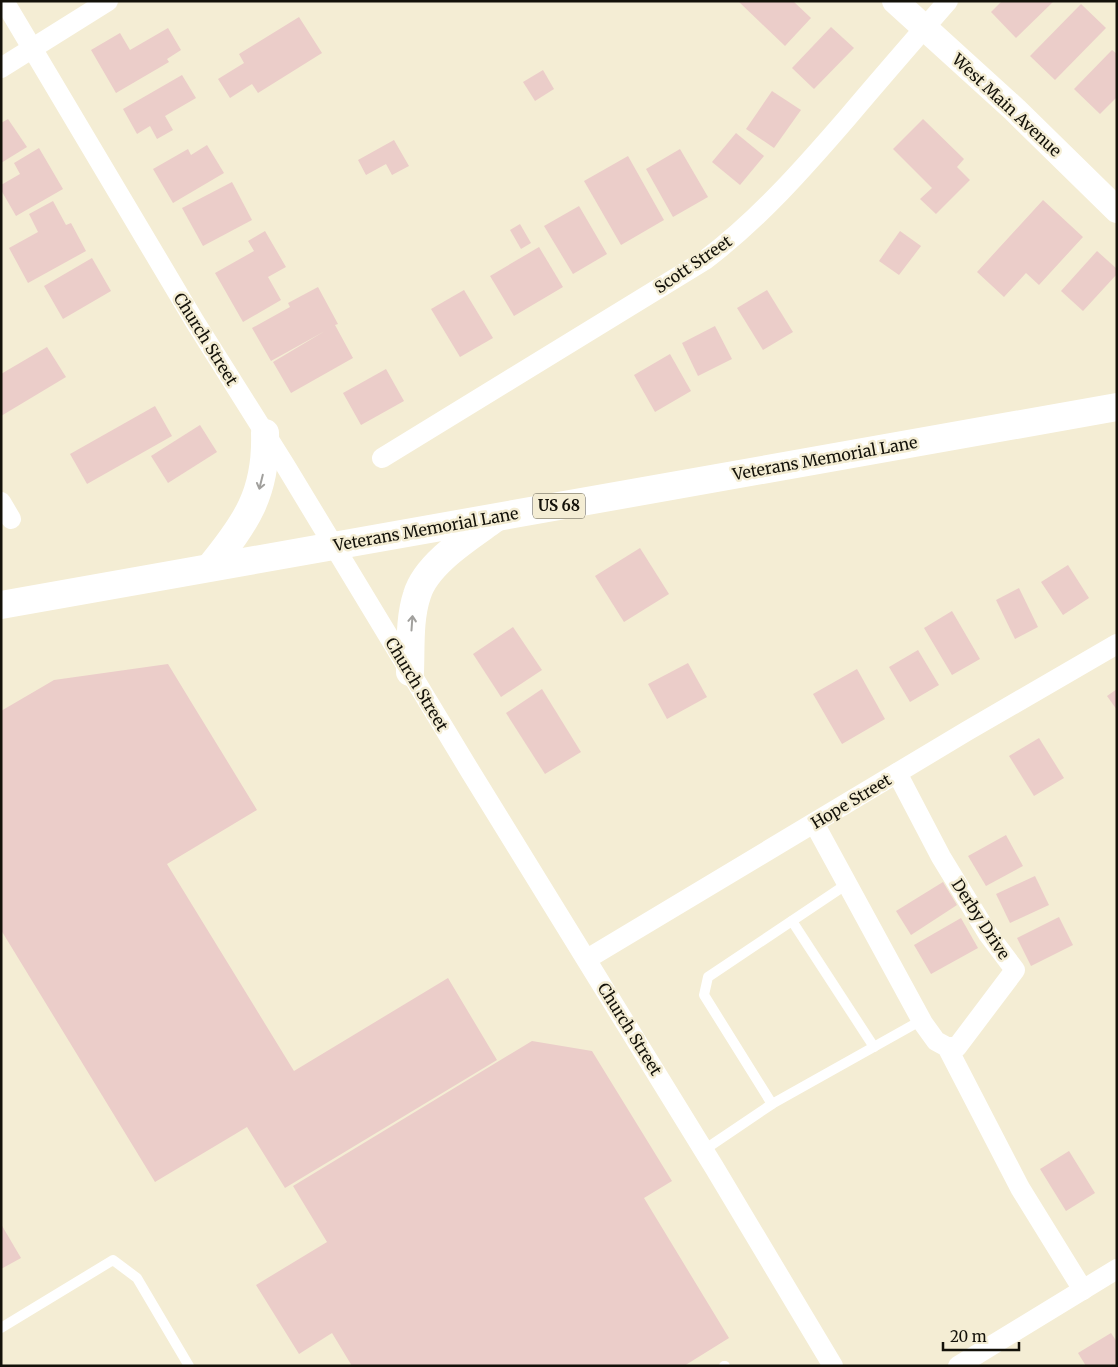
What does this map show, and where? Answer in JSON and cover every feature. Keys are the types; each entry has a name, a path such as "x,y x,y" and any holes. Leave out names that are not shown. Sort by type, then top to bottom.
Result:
{"main road":[{"name":"Veterans Memorial Lane","path":"1,605 1117,407"},
{"path":"210,568 237,534 260,488 265,461 265,434"},
{"path":"410,672 413,609 419,588 441,561 497,517"}],"street":[{"name":"Church Street","path":"4,1 195,322 704,1150 833,1366"},
{"path":"1,68 108,1"},
{"name":"West Main Avenue","path":"895,1 1015,110 1117,210"},
{"name":"Scott Street","path":"382,458 704,260 729,241 775,198 818,151 948,1"},
{"name":"Hope Street","path":"587,959 897,773 1117,644"},
{"name":"Derby Drive","path":"897,773 940,856 988,934 1015,970 957,1047 947,1048"},
{"path":"814,823 902,987 932,1036 947,1048 1020,1188 1083,1290"},
{"path":"958,1366 1117,1269"}],"lane":[{"path":"772,1104 704,994 708,977 847,884"},
{"path":"792,921 874,1047"},
{"path":"704,1150 772,1104 922,1020"},
{"path":"1,1328 113,1260 137,1278 189,1366"}],"building":[{"path":"738,1 793,1 811,18 785,46"},
{"path":"1002,1 1054,1 1016,38 991,12"},
{"path":"1081,4 1106,28 1055,80 1030,56"},
{"path":"299,17 322,53 258,93 252,84 230,98 218,79 244,63 239,54"},
{"path":"831,27 854,48 814,89 792,68"},
{"path":"168,28 181,50 167,59 169,62 116,93 91,50 120,33 130,50"},
{"path":"1112,50 1117,54 1117,97 1100,114 1074,89"},
{"path":"543,70 554,89 535,101 523,82"},
{"path":"182,75 196,98 165,116 173,130 157,139 150,126 137,134 123,109"},
{"path":"772,91 801,110 774,148 746,129"},
{"path":"8,119 27,147 1,163 1,123"},
{"path":"923,119 964,159 957,167 970,180 936,214 920,199 932,188 893,149"},
{"path":"736,133 764,156 740,185 712,162"},
{"path":"394,140 409,166 392,175 386,164 366,175 358,160"},
{"path":"207,145 224,173 173,203 153,169 188,149 191,155"},
{"path":"39,148 63,189 16,216 1,190 1,185 20,174 14,163"},
{"path":"680,149 708,197 673,217 646,169"},
{"path":"628,156 664,220 621,245 584,181"},
{"path":"232,182 252,220 203,246 182,208"},
{"path":"1043,200 1083,237 1039,285 1026,273 1004,297 977,272"},
{"path":"53,201 66,225 71,223 86,251 28,283 9,248 38,232 29,214"},
{"path":"579,206 607,254 573,274 544,226"},
{"path":"520,224 531,243 521,249 510,230"},
{"path":"265,231 286,267 268,277 281,300 243,322 215,273 254,251 248,241"},
{"path":"900,231 921,246 899,275 879,261"},
{"path":"539,247 563,287 514,316 490,276"},
{"path":"1097,251 1117,269 1117,274 1083,311 1061,291"},
{"path":"92,258 111,291 63,319 44,286"},
{"path":"318,287 338,324 335,325 353,358 291,393 273,362 325,331 271,361 252,328 290,307 288,303"},
{"path":"464,290 493,338 460,357 431,309"},
{"path":"767,290 793,332 763,350 737,308"},
{"path":"715,326 732,359 698,376 682,343"},
{"path":"47,347 66,377 1,416 1,374"},
{"path":"670,354 691,391 655,412 634,375"},
{"path":"386,369 404,401 361,425 343,393"},
{"path":"155,406 172,436 87,484 70,454"},
{"path":"200,425 217,452 168,483 151,456"},
{"path":"640,548 669,594 624,622 595,576"},
{"path":"1068,565 1089,598 1063,615 1041,582"},
{"path":"1019,588 1038,627 1015,639 996,600"},
{"path":"952,611 980,659 952,675 924,628"},
{"path":"513,627 542,670 501,697 473,654"},
{"path":"918,650 939,685 910,702 889,667"},
{"path":"688,663 707,697 667,719 648,684"},
{"path":"168,664 257,810 167,864 294,1071 448,978 497,1060 285,1188 247,1127 155,1182 1,930 1,711 54,680"},
{"path":"857,669 885,719 842,744 813,694"},
{"path":"542,689 581,752 545,774 506,713"},
{"path":"1117,689 1117,710 1107,696"},
{"path":"1039,738 1064,778 1034,796 1009,756"},
{"path":"1006,835 1023,866 986,886 968,856"},
{"path":"1035,876 1049,905 1010,923 996,894"},
{"path":"943,882 957,905 911,935 896,911"},
{"path":"1059,917 1073,945 1031,966 1017,938"},
{"path":"961,918 978,948 931,974 914,945"},
{"path":"532,1041 592,1051 672,1181 644,1198 729,1338 684,1366 352,1366 332,1333 299,1354 256,1285 327,1242 293,1186"},
{"path":"1069,1151 1095,1193 1066,1211 1040,1169"},
{"path":"1,1224 21,1258 1,1269"},
{"path":"1111,1333 1117,1342 1117,1366 1086,1366 1078,1353"}]}
